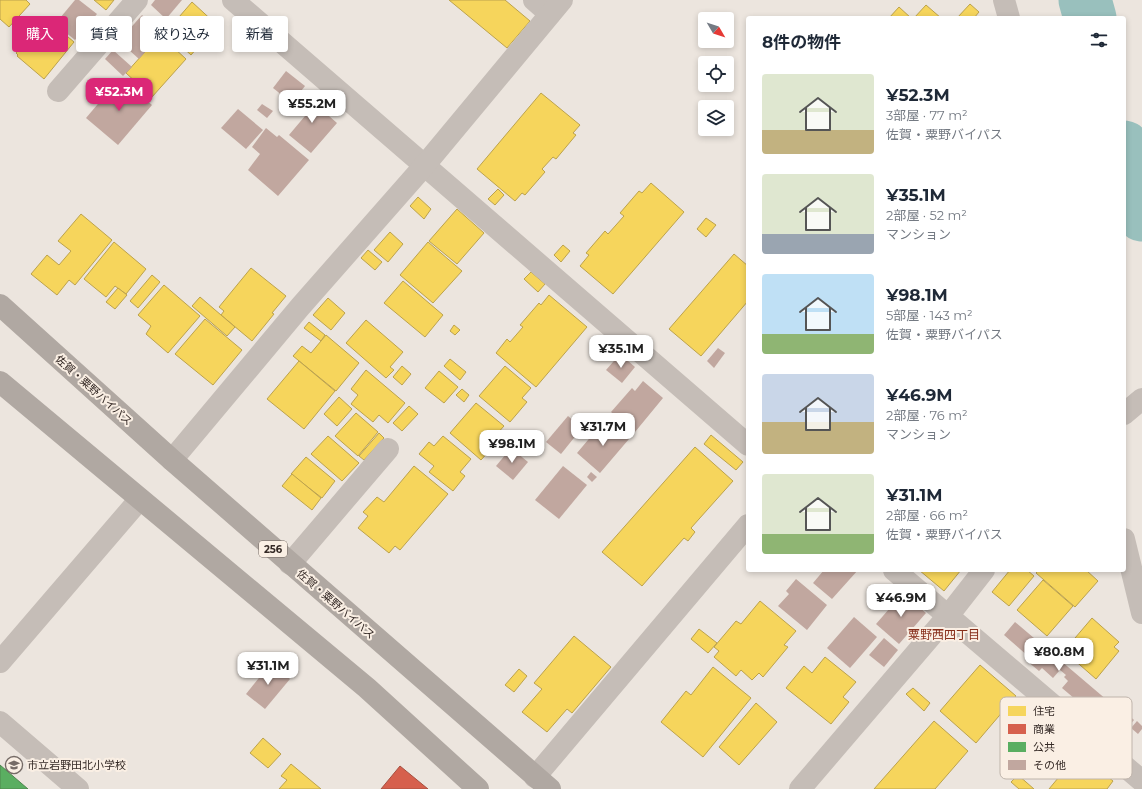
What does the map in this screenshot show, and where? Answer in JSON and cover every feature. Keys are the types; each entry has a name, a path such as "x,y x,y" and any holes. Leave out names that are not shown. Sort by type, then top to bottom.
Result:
{"highway":[{"name":"佐賀・粟野バイパス","path":"0,305 172,460 542,783"},
{"path":"0,382 367,688 478,789"}],"street":[{"path":"58,91 137,0"},
{"path":"233,0 746,443"},
{"path":"172,460 300,307 424,166 556,7 534,0"},
{"path":"1004,0 1008,16"},
{"path":"1126,412 1142,399"},
{"path":"290,564 388,450"},
{"path":"0,662 140,499"},
{"path":"542,783 746,528"},
{"path":"1126,547 1142,613"},
{"path":"896,572 1044,697"},
{"path":"800,789 948,616 982,572"},
{"path":"0,722 78,789"},
{"path":"1132,772 1142,780"}],"building: 住宅":[{"path":"0,0 26,0 30,4 19,16 12,16 12,24 9,27 0,19"},
{"path":"94,0 114,0 106,10"},
{"path":"449,0 505,0 530,21 507,48"},
{"path":"192,2 207,16 180,16"},
{"path":"970,4 979,12 976,16 959,16"},
{"path":"926,5 939,16 916,16"},
{"path":"899,7 909,16 891,16"},
{"path":"68,37 74,42 68,49"},
{"path":"66,52 44,79 17,56 18,55 16,53"},
{"path":"145,52 178,52 186,59 152,97 126,73"},
{"path":"541,93 580,125 573,133 576,135 556,159 553,157 542,169 545,172 525,195 522,193 515,201 477,169"},
{"path":"651,183 684,212 613,294 580,266 589,255 586,253 605,231 608,234 624,216 620,213 639,191 642,193"},
{"path":"498,189 504,195 495,205 488,199"},
{"path":"418,197 431,209 424,219 410,206"},
{"path":"457,209 484,233 457,264 429,241"},
{"path":"81,214 112,240 75,285 69,280 57,295 31,274 47,255 59,265 71,251 58,241"},
{"path":"706,218 716,225 706,237 697,229"},
{"path":"390,232 403,244 388,262 374,250"},
{"path":"114,242 146,269 126,294 115,286 106,297 84,279"},
{"path":"428,242 462,271 433,303 400,275"},
{"path":"563,245 570,251 561,262 554,255"},
{"path":"368,250 382,262 375,270 361,258"},
{"path":"734,254 746,264 746,303 701,356 669,329"},
{"path":"251,268 286,296 272,313 274,314 252,341 221,315 224,311 219,307"},
{"path":"531,272 545,284 538,292 524,279"},
{"path":"152,275 160,282 138,308 130,301"},
{"path":"403,281 443,315 425,337 384,303"},
{"path":"164,285 200,316 168,353 146,334 151,326 138,315"},
{"path":"118,288 127,295 115,309 106,302"},
{"path":"549,295 587,327 536,387 496,353 507,339 510,342 523,327 520,325 539,303 541,305"},
{"path":"200,297 235,327 227,336 192,306"},
{"path":"328,298 345,313 331,330 313,315"},
{"path":"205,319 242,350 213,385 175,354"},
{"path":"366,320 403,352 390,367 394,370 386,378 346,343"},
{"path":"309,322 325,335 321,341 304,328"},
{"path":"454,325 460,330 455,335 450,331"},
{"path":"326,335 359,363 336,391 293,356 302,346 311,353"},
{"path":"450,359 466,372 460,380 444,366"},
{"path":"299,361 335,391 304,429 267,399"},
{"path":"402,366 411,374 402,385 393,377"},
{"path":"505,366 531,388 522,398 527,402 510,422 479,396"},
{"path":"366,370 405,403 388,423 379,415 373,422 351,404 358,395 351,389"},
{"path":"439,371 458,387 444,403 425,388"},
{"path":"462,389 469,395 464,402 456,395"},
{"path":"339,397 352,409 337,426 324,414"},
{"path":"476,403 504,426 486,446 490,450 481,460 450,433"},
{"path":"409,406 418,414 402,431 393,423"},
{"path":"356,413 378,432 358,456 335,436"},
{"path":"379,433 384,438 364,460 359,456"},
{"path":"711,435 743,462 736,470 704,444"},
{"path":"328,436 359,463 342,481 311,454"},
{"path":"443,436 471,459 460,472 465,476 453,491 429,472 434,466 419,454 429,442 434,446"},
{"path":"695,447 733,481 691,528 695,532 688,541 684,538 642,586 602,552"},
{"path":"306,457 335,481 322,498 291,474"},
{"path":"414,466 448,494 400,550 395,546 389,553 358,528 368,516 363,512 377,497 384,502"},
{"path":"292,474 321,498 312,510 282,486"},
{"path":"921,572 959,572 944,591"},
{"path":"1008,572 1029,572 1034,576 1009,606 992,592"},
{"path":"1088,572 1098,581 1075,607 1036,573"},
{"path":"1043,580 1073,606 1047,636 1017,610"},
{"path":"760,601 796,631 784,645 788,647 763,677 759,673 752,680 741,670 736,676 714,657 719,651 714,647 736,621 741,624"},
{"path":"1092,618 1119,642 1114,647 1119,651 1096,679 1064,651"},
{"path":"699,629 717,643 708,653 691,639"},
{"path":"574,636 611,667 572,713 567,709 547,732 522,712 542,689 534,683"},
{"path":"825,657 856,682 843,697 849,702 831,724 786,688 804,666 812,673"},
{"path":"980,665 1016,696 1000,697 1000,715 976,743 940,711"},
{"path":"713,667 751,698 703,757 661,722 686,691 691,695"},
{"path":"519,669 527,676 514,692 505,685"},
{"path":"913,688 930,703 924,711 906,694"},
{"path":"756,703 777,722 739,765 719,747"},
{"path":"934,721 968,751 935,789 874,789"},
{"path":"263,738 281,754 268,768 250,753"},
{"path":"291,764 321,789 279,789 287,780 281,776"},
{"path":"1014,779 1023,779 1034,789 1019,789 1011,782"},
{"path":"1057,779 1111,779 1113,781 1107,789 1049,789"}],"building: 商業":[{"path":"400,766 428,789 381,789"}],"building: 公共":[{"path":"0,765 28,789 0,789"}],"building: その他":[{"path":"75,0 79,0 97,14 95,16 76,16 75,40 68,34 68,16 62,16"},
{"path":"155,0 182,0 169,16 163,16 151,5"},
{"path":"140,17 140,52 145,52 139,59 131,52 132,26"},
{"path":"111,52 115,52 132,67 123,76 105,59"},
{"path":"286,71 305,86 292,103 273,88"},
{"path":"120,78 152,105 118,145 86,118"},
{"path":"308,94 331,114 329,116 337,123 311,153 289,135 305,116 295,107"},
{"path":"262,104 273,111 267,118 257,110"},
{"path":"238,109 263,130 246,149 221,128"},
{"path":"266,128 277,137 279,135 309,160 278,196 248,170 260,154 252,147"},
{"path":"718,348 725,353 714,368 707,361"},
{"path":"620,354 635,367 622,383 606,370"},
{"path":"643,381 663,398 635,432 611,412 632,388 635,391"},
{"path":"568,416 582,428 561,454 546,442"},
{"path":"609,422 629,439 600,473 577,453 599,427 603,430"},
{"path":"511,448 528,462 513,480 496,466"},
{"path":"563,466 587,485 559,519 535,500"},
{"path":"591,472 597,477 592,482 587,477"},
{"path":"822,572 856,572 832,599 813,583"},
{"path":"796,579 827,605 807,630 778,606 789,594 786,591"},
{"path":"903,593 926,613 899,644 876,624"},
{"path":"854,617 877,637 850,668 827,648"},
{"path":"1015,622 1103,697 1073,697 1062,688 1068,681 1064,677 1066,675 1060,670 1053,678 1042,668 1039,671 1027,661 1029,657 1004,635"},
{"path":"884,638 898,650 884,667 869,655"},
{"path":"271,663 290,679 265,709 246,694"},
{"path":"1137,721 1142,726 1142,729 1138,734 1132,729"}],"waterway":[{"path":"1085,0 1089,16"},
{"path":"1126,155 1142,215"}],"place":[{"name":"市立岩野田北小学校","path":"14,765"}],"district":[{"name":"粟野西四丁目","path":"944,635"}]}
